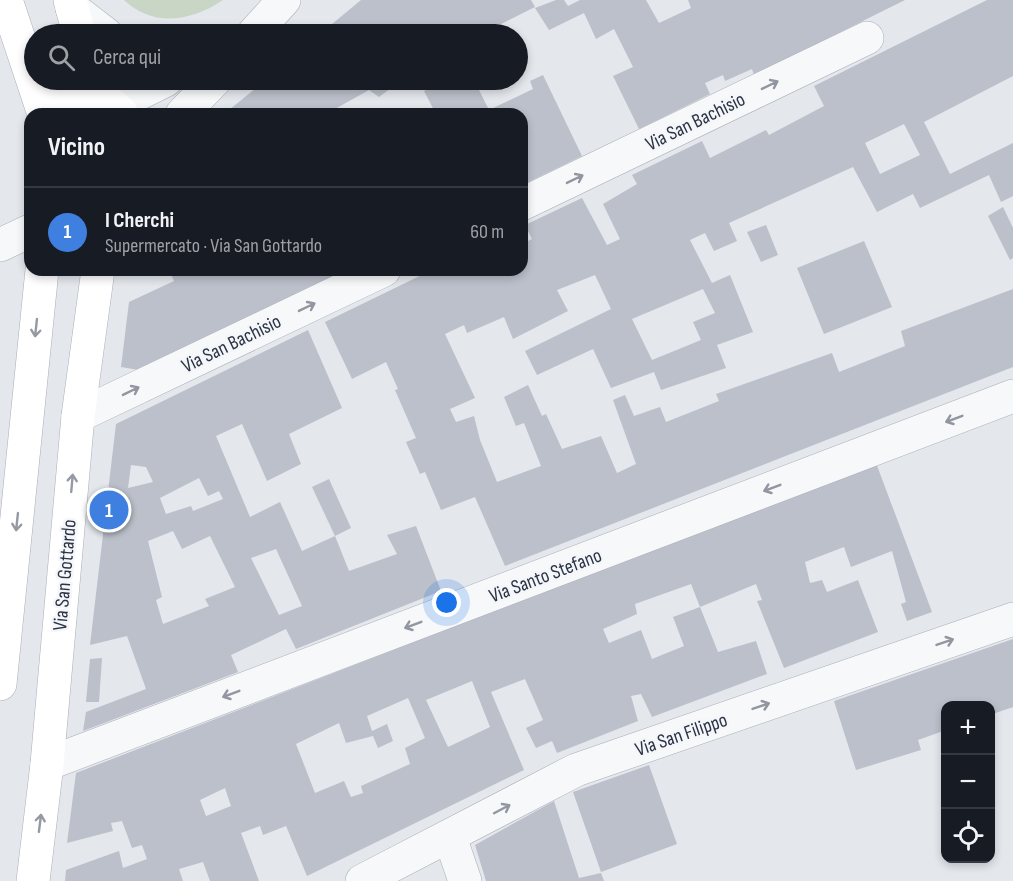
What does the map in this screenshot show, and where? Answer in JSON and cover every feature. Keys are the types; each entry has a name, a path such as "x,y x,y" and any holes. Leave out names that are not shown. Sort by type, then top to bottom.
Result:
{"main road":[{"path":"6,0 24,51"},
{"path":"38,90 44,108"},
{"path":"54,108 61,103 82,96 112,101"},
{"path":"0,684 41,276"},
{"name":"Via San Gottardo","path":"33,881 47,764 78,416 97,276"}],"street":[{"path":"262,24 284,0"},
{"path":"74,14 90,24"},
{"name":"Via San Bachisio","path":"528,201 867,39"},
{"path":"112,101 134,96 146,90"},
{"path":"188,108 205,90"},
{"path":"0,245 24,234"},
{"name":"Via San Bachisio","path":"78,416 371,276"},
{"name":"Via Santo Stefano","path":"47,764 1011,397"},
{"name":"Via San Filippo","path":"362,881 576,770 1013,619"},
{"path":"450,837 465,881"}],"green space":[{"path":"124,0 223,0 186,17 160,18 135,9"}],"building":[{"path":"361,0 531,0 535,7 501,24 332,24"},
{"path":"556,0 564,0 568,6 580,0 646,0 659,23 691,8 688,0 905,0 754,75 752,69 725,81 723,75 705,83 710,94 639,129 613,76 633,67 614,29 596,39 584,13 549,30 535,8"},
{"path":"987,0 1013,0 1013,76 924,122 950,174 1013,143 1013,196 1001,202 989,175 920,208 913,194 877,212 853,167 729,223 737,241 714,251 705,233 690,240 712,283 730,275 753,332 717,345 726,368 661,390 654,372 611,388 593,349 537,375 525,351 611,309 595,275 557,290 568,311 513,339 504,317 467,333 464,325 445,334 475,398 450,409 456,422 474,416 480,440 497,482 541,466 524,423 516,426 504,397 528,385 542,416 546,414 562,449 601,436 617,473 636,464 613,400 625,395 634,416 660,407 666,422 719,401 716,394 832,353 839,372 905,346 901,331 1013,289 1013,367 505,566 475,497 441,510 425,472 420,474 406,442 416,438 395,390 398,389 386,362 352,379 325,322 420,276 528,276 528,241 532,239 528,231 528,224 582,198 607,245 620,239 603,204 637,184 632,175 702,141 710,158 766,130 769,135 824,106 814,86","holes":["904,124 920,155 880,174 865,143","703,289 715,313 693,322 701,340 652,360 632,319"]},
{"path":"543,75 582,156 528,182 528,108 493,108 533,89 530,81"},
{"path":"254,90 369,90 337,108 231,108"},
{"path":"369,90 388,90 379,97"},
{"path":"426,90 479,90 488,108 433,108 424,91"},
{"path":"1003,207 1013,228 1013,258 1010,260 988,216"},
{"path":"766,225 778,255 761,262 747,232"},
{"path":"864,241 892,307 824,334 797,268"},
{"path":"172,276 338,276 145,371 121,367 129,302 174,281"},
{"path":"308,330 342,408 289,434 301,464 267,481 242,424 216,436 250,517 280,502 302,551 335,536 349,571 397,554 387,535 416,526 441,591 296,649 286,629 231,655 238,672 83,731 86,712 146,689 127,636 90,645 116,424","holes":["131,465 146,467 153,482 128,488","199,478 208,496 219,491 223,499 193,511 191,506 166,514 160,498","173,531 182,549 210,536 235,587 205,599 209,606 163,624 156,600 162,597 148,541","276,549 302,606 279,615 251,558"]},
{"path":"876,463 932,612 907,621 901,604 906,602 892,551 851,567 844,547 805,562 810,583 822,580 827,592 858,580 878,632 784,668 757,601 762,600 756,584 700,607 718,652 756,641 767,674 652,717 641,694 631,696 638,721 557,753 552,741 536,748 526,728 543,720 525,679 491,692 524,770 307,876 286,826 263,835 260,826 241,833 259,881 210,881 203,862 179,869 183,881 65,881 66,870 119,851 123,868 147,859 142,845 132,848 122,821 111,823 113,831 67,843 76,773","holes":["691,584 700,607 673,617 684,646 652,659 641,630 609,643 603,629 637,614 635,604","472,681 490,727 448,747 426,700","408,698 425,738 405,748 410,764 361,786 363,793 351,797 344,781 315,793 296,744 339,723 346,743 373,736 378,748 393,741 387,724 372,731 367,716","225,788 231,806 206,816 200,800"]},
{"path":"329,479 351,528 335,536 312,487"},
{"path":"1013,639 1013,707 995,713 995,701 941,701 941,732 918,740 921,750 856,770 834,701"},
{"path":"102,658 99,702 86,702 90,659"},
{"path":"649,765 677,844 601,872 573,792"},
{"path":"554,801 579,878 601,873 604,881 486,881 475,845"}],"place":[{"name":"I Cherchi","path":"109,510"}]}
